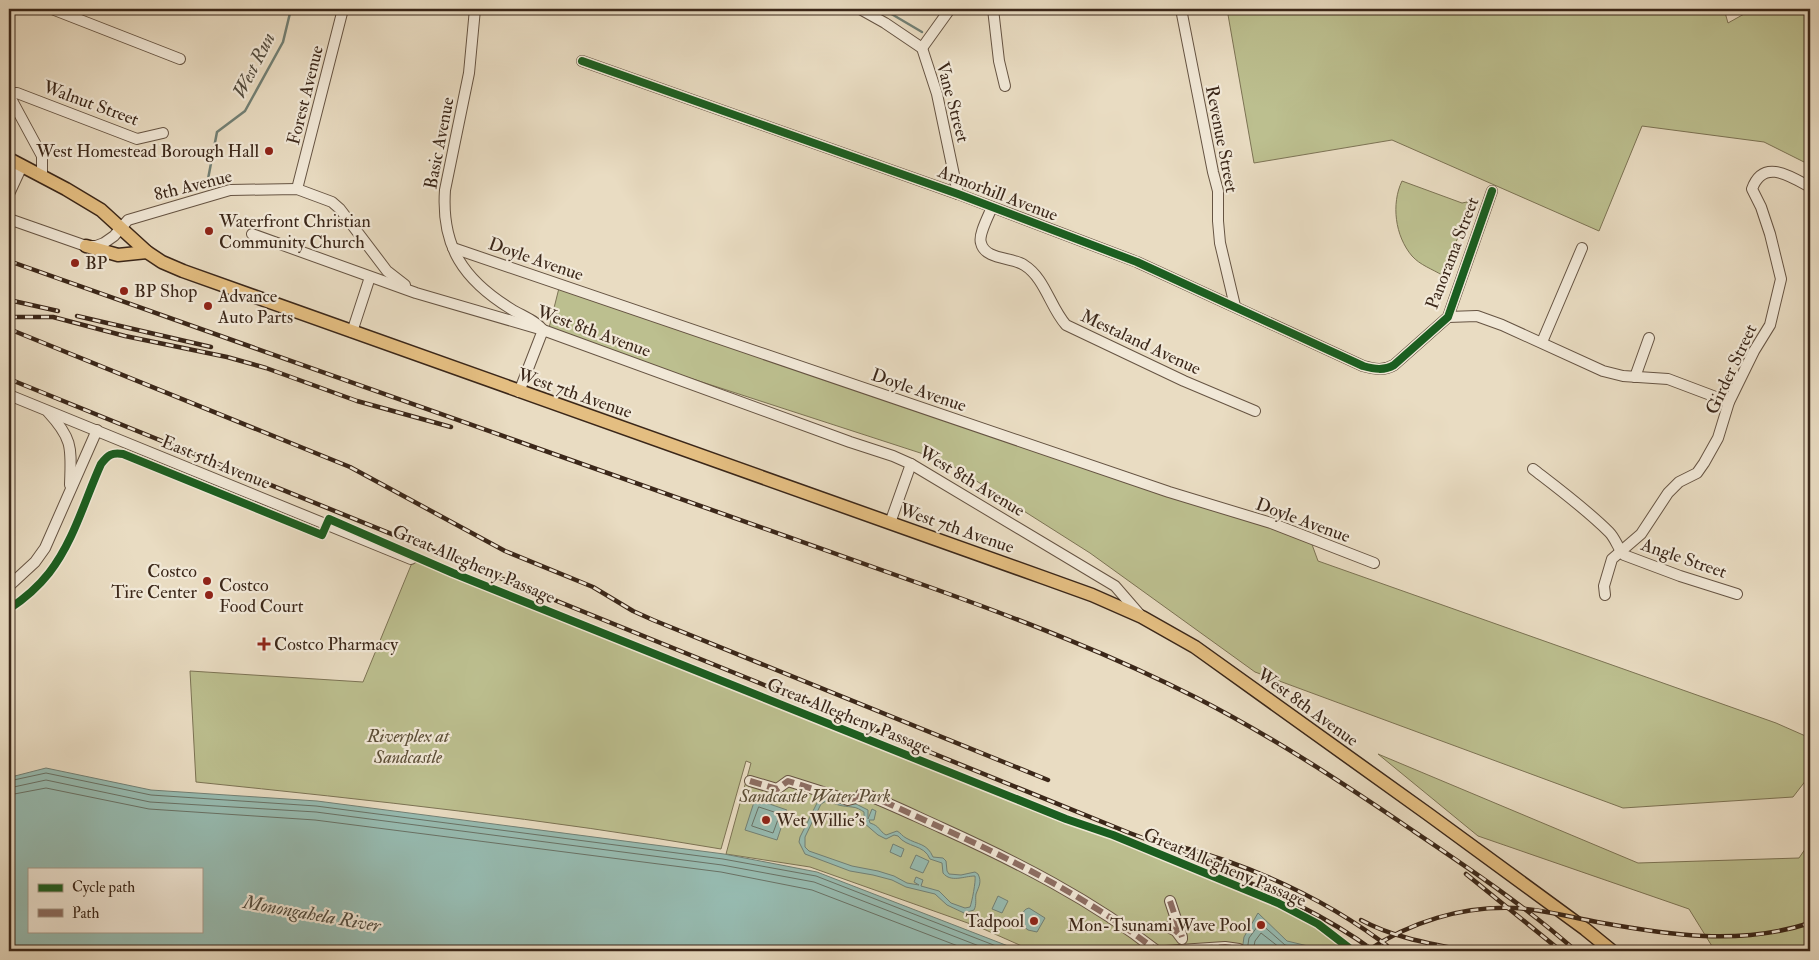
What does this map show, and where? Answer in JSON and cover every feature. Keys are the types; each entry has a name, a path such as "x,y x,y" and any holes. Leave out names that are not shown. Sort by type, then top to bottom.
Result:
{"main road":[{"path":"9,159 42,175 101,210 120,228"},
{"name":"West 7th Avenue","path":"120,228 147,252 162,262 183,271 1083,592 1142,617"},
{"path":"86,246 118,255 147,252"},
{"name":"West 8th Avenue","path":"1142,617 1195,647 1585,929"},
{"path":"1585,929 1612,951"},
{"path":"1585,929 1624,951"}],"street":[{"path":"52,9 180,60"},
{"name":"Forest Avenue","path":"297,189 343,9"},
{"name":"Basic Avenue","path":"475,9 469,73 445,190 444,204 448,235 463,268 484,289 512,310 534,321 543,330"},
{"path":"860,9 922,48 950,9"},
{"path":"993,9 999,61 1005,86"},
{"name":"Revenue Street","path":"1181,9 1218,191 1220,243 1235,306"},
{"name":"Vane Street","path":"922,48 937,94 958,194"},
{"name":"Armorhill Avenue","path":"582,61 958,194 1138,262 1363,366 1376,369 1388,368 1394,365"},
{"name":"Walnut Street","path":"9,94 17,93 137,139 163,133"},
{"path":"9,94 42,156 42,175"},
{"path":"9,194 22,166"},
{"name":"Girder Street","path":"1620,551 1647,528 1668,493 1679,482 1697,473 1718,438 1729,402 1754,351 1770,325 1781,280 1770,234 1761,207 1752,189 1756,179 1765,172 1778,172 1810,187"},
{"name":"8th Avenue","path":"120,228 128,220 230,190 297,189 332,202 340,209 387,271 416,293"},
{"name":"Panorama Street","path":"1394,365 1448,317 1492,191"},
{"name":"Mestaland Avenue","path":"992,207 981,236 980,243 984,250 992,255 1010,258 1033,271 1059,317 1066,325 1184,381 1255,411"},
{"path":"9,219 86,246 96,246 104,243 114,236 120,228"},
{"name":"West 8th Avenue","path":"252,234 416,293 543,330 850,442 894,456 911,464 1115,586 1142,617"},
{"name":"Doyle Avenue","path":"453,248 1169,492 1271,523 1374,563"},
{"path":"1542,342 1582,248"},
{"path":"352,332 370,277"},
{"path":"1448,317 1477,316 1542,342 1603,371 1635,377 1668,378 1729,402"},
{"path":"519,392 543,330"},
{"path":"1635,377 1649,338"},
{"name":"East 5th Avenue","path":"9,395 411,559"},
{"path":"46,410 63,428 68,441 71,452 69,493"},
{"path":"9,586 34,562 45,548 97,430"},
{"path":"890,523 911,464"},
{"name":"Angle Street","path":"1532,469 1588,512 1612,534 1624,555 1680,576 1737,594"},
{"name":"Angle Street","path":"1605,596 1604,586 1612,559 1620,551"},
{"path":"750,781 777,789 788,781 848,800 860,797 862,792 895,805 1009,858 1111,918 1157,951"},
{"path":"1170,901 1185,950"},
{"path":"1168,928 1176,931 1182,937"},
{"path":"1165,951 1224,946 1239,949"}],"green space":[{"path":"1227,9 1724,9 1728,23 1753,9 1810,9 1810,165 1764,142 1642,126 1599,231 1392,140 1254,163"},
{"path":"1402,181 1462,203 1467,202 1472,214 1467,216 1442,275 1412,256 1398,230 1396,210"},
{"path":"560,284 1310,539 1318,561 1776,723 1810,738 1810,775 1793,797 1623,808 1255,672 1090,553 945,461 548,332"},
{"name":"Sandcastle Water Park","path":"414,558 1248,893 1301,918 1349,951 1033,951 979,927 810,867 726,854 751,763 746,761 721,849 525,819 196,782 190,671 363,682"},
{"path":"1378,754 1638,863 1799,858 1810,842 1810,947 1795,951 1715,951 1689,909 1478,836"}],"water":[{"name":"Monongahela River","path":"46,768 151,790 317,801 724,854 817,872 1021,951 9,951 9,776"},
{"path":"823,797 854,803 868,810 868,819 872,809 876,811 874,820 869,820 870,823 886,835 897,831 906,838 928,849 933,857 943,858 946,861 949,874 961,875 975,872 978,874 980,882 974,910 964,913 947,905 935,894 906,887 892,880 850,871 805,854 799,842 800,837 818,801","holes":["828,800 863,811 864,823 878,835 886,839 894,835 898,836 906,843 920,848 930,859 942,863 943,873 946,876 950,878 975,876 974,892 970,907 965,908 951,903 939,891 921,886 923,880 916,877 914,882 919,885 907,883 894,876 852,866 809,851 805,847 805,837 821,804"]},
{"name":"Wet Willie's","path":"755,799 787,810 777,840 745,830"},
{"path":"893,844 904,849 901,857 890,852"},
{"path":"916,855 929,861 923,873 910,868"},
{"path":"998,896 1008,901 1002,913 992,909"},
{"name":"Tadpool","path":"1029,908 1045,918 1037,932 1028,930 1023,926 1023,913"},
{"name":"Mon-Tsunami Wave Pool","path":"1258,913 1287,941 1308,946 1306,951 1242,951 1244,937"}],"waterway":[{"name":"West Run","path":"208,179 217,132 245,111 283,42 291,9"},
{"path":"883,9 922,32"}],"railway":[{"path":"9,261 935,589 1035,626 1133,667 1225,713 1331,776 1495,887 1576,951"},
{"path":"9,300 58,311"},
{"path":"77,316 211,347"},
{"path":"9,317 53,317 125,336 227,357 266,368 357,401 451,427"},
{"path":"9,329 350,467 505,551 593,587 633,611 653,620 1048,780"},
{"path":"9,379 1182,854 1257,886 1317,915 1374,951"},
{"path":"1178,846 1236,864 1318,901 1370,933 1394,951"},
{"path":"1466,874 1561,951"},
{"path":"1367,951 1419,924 1456,913 1495,908 1535,910 1651,931 1704,936 1757,934 1810,923"},
{"path":"1361,920 1400,936 1468,951"}],"marked path":[{"path":"750,781 777,789 788,781 848,800 860,797 862,793 882,801 1026,868 1107,915 1157,951"},
{"path":"1170,901 1182,937"},
{"path":"1168,927 1182,937"},
{"path":"1165,951 1225,947 1239,949"}],"cycle path":[{"path":"582,61 958,194 1137,262 1363,366 1375,369 1383,369 1394,365 1448,317 1492,191"},
{"name":"Great Allegheny Passage","path":"9,609 35,588 58,561 72,534 101,464 110,455 116,453 123,454 322,535 329,519 453,573 1066,819 1113,835 1278,903 1318,924 1353,951"}],"place":[{"name":"West Homestead Borough Hall","path":"269,151"},
{"name":"Waterfront Christian Community Church","path":"209,231"},
{"name":"BP","path":"75,263"},
{"name":"BP Shop","path":"124,291"},
{"name":"Advance Auto Parts","path":"208,306"},
{"name":"Costco Tire Center","path":"207,581"},
{"name":"Costco Food Court","path":"209,595"},
{"name":"Costco Pharmacy","path":"264,644"},
{"name":"Wet Willie's","path":"766,820"},
{"name":"Tadpool","path":"1034,921"},
{"name":"Mon-Tsunami Wave Pool","path":"1261,925"}],"park label":[{"name":"Riverplex at Sandcastle","path":"408,746"}]}
